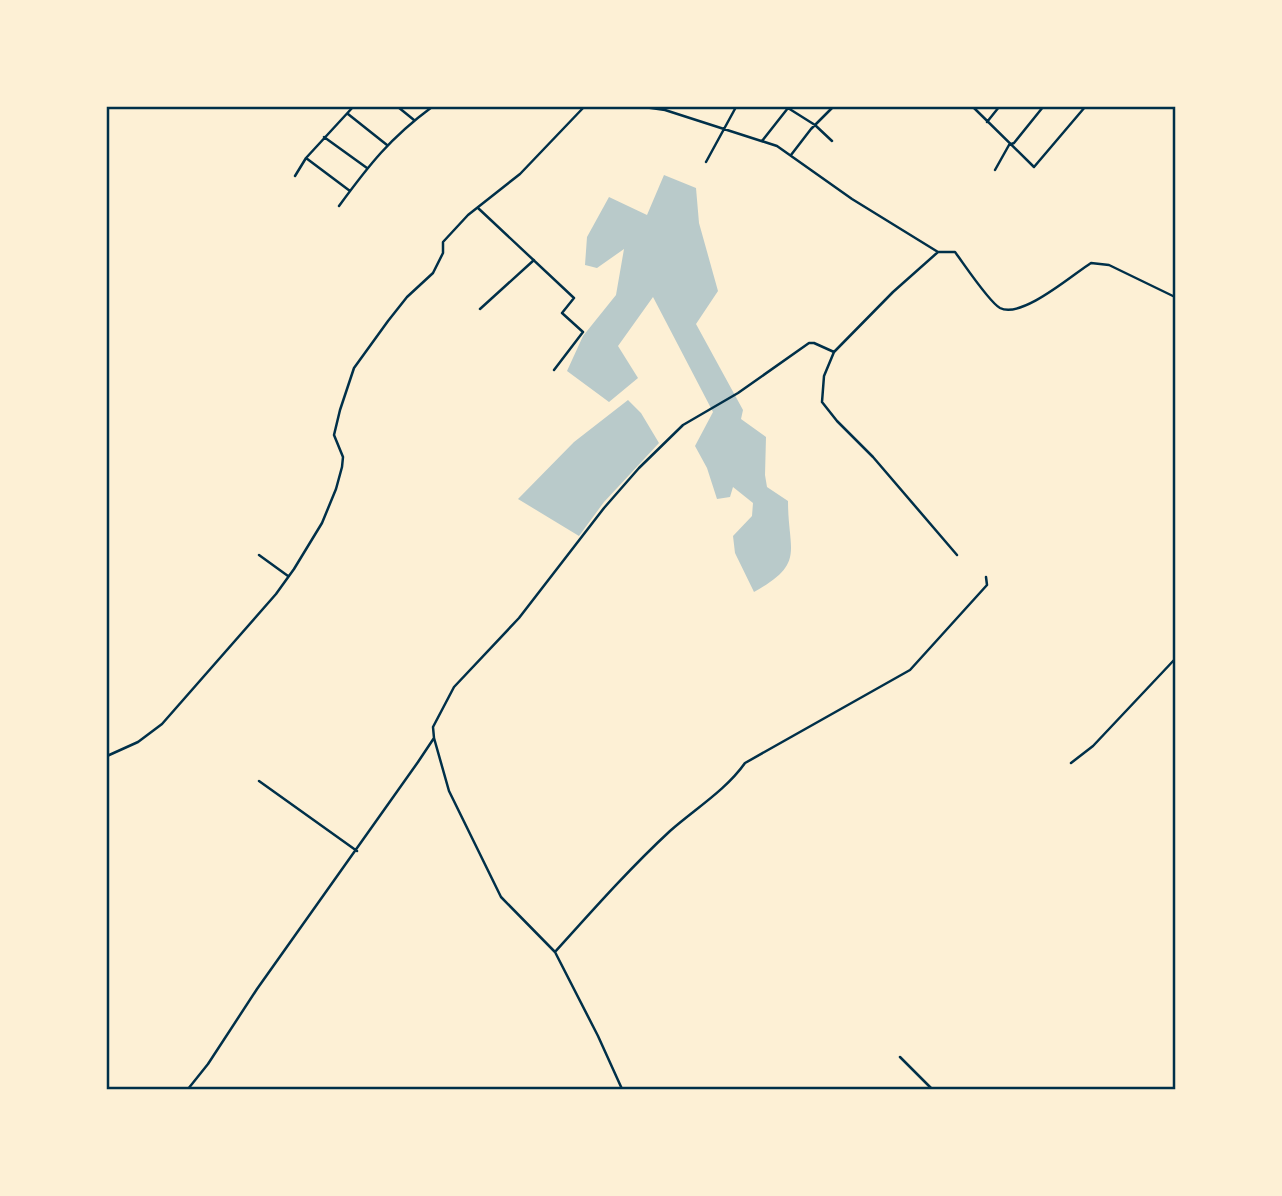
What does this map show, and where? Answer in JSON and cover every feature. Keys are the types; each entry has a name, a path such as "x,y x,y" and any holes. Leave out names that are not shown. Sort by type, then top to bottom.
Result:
{"street":[{"path":"295,176 306,158 353,107"},
{"path":"398,107 414,120"},
{"path":"339,206 387,145 432,107"},
{"path":"107,756 138,742 162,724 288,576 322,523 336,489 343,457 334,435 354,368 407,297 433,273 443,253 443,242 478,208 520,174 584,107"},
{"path":"644,107 666,108 777,146 852,199 938,252 955,252 998,307 1009,311 1026,307 1091,263 1110,265 1175,297"},
{"path":"706,162 736,107"},
{"path":"762,141 788,107 815,125 832,141"},
{"path":"791,155 833,107"},
{"path":"973,107 1034,167 1085,107"},
{"path":"987,122 999,107"},
{"path":"995,170 1009,145 1014,143 1043,107"},
{"path":"347,113 387,145"},
{"path":"324,137 367,168"},
{"path":"306,158 351,191"},
{"path":"478,208 574,298 562,313 583,332 554,370"},
{"path":"938,252 893,292 834,352 824,376 822,402 957,555"},
{"path":"480,309 534,260"},
{"path":"622,1089 598,1035 555,953 501,897 495,887 446,783 433,727 454,687 519,618 604,508 659,446 683,425 738,393 809,344 814,343 834,352"},
{"path":"259,555 288,576"},
{"path":"555,953 634,865 672,829 736,776 745,763 910,670 987,585 985,577"},
{"path":"1071,763 1093,746 1175,659"},
{"path":"188,1089 434,738"},
{"path":"258,781 357,851"},
{"path":"900,1057 932,1089"}],"shaded area":[{"path":"664,175 696,188 699,223 718,291 696,324 743,410 741,419 766,437 767,487 788,501 791,545 788,564 781,573 754,592 735,553 733,536 752,516 753,503 733,487 730,497 717,499 707,468 695,446 713,412 653,297 618,346 638,378 609,402 567,371 583,336 616,295 624,249 597,268 585,265 587,237 609,197 647,215"},
{"path":"628,400 641,413 659,443 604,502 579,536 518,499 574,442"}]}
